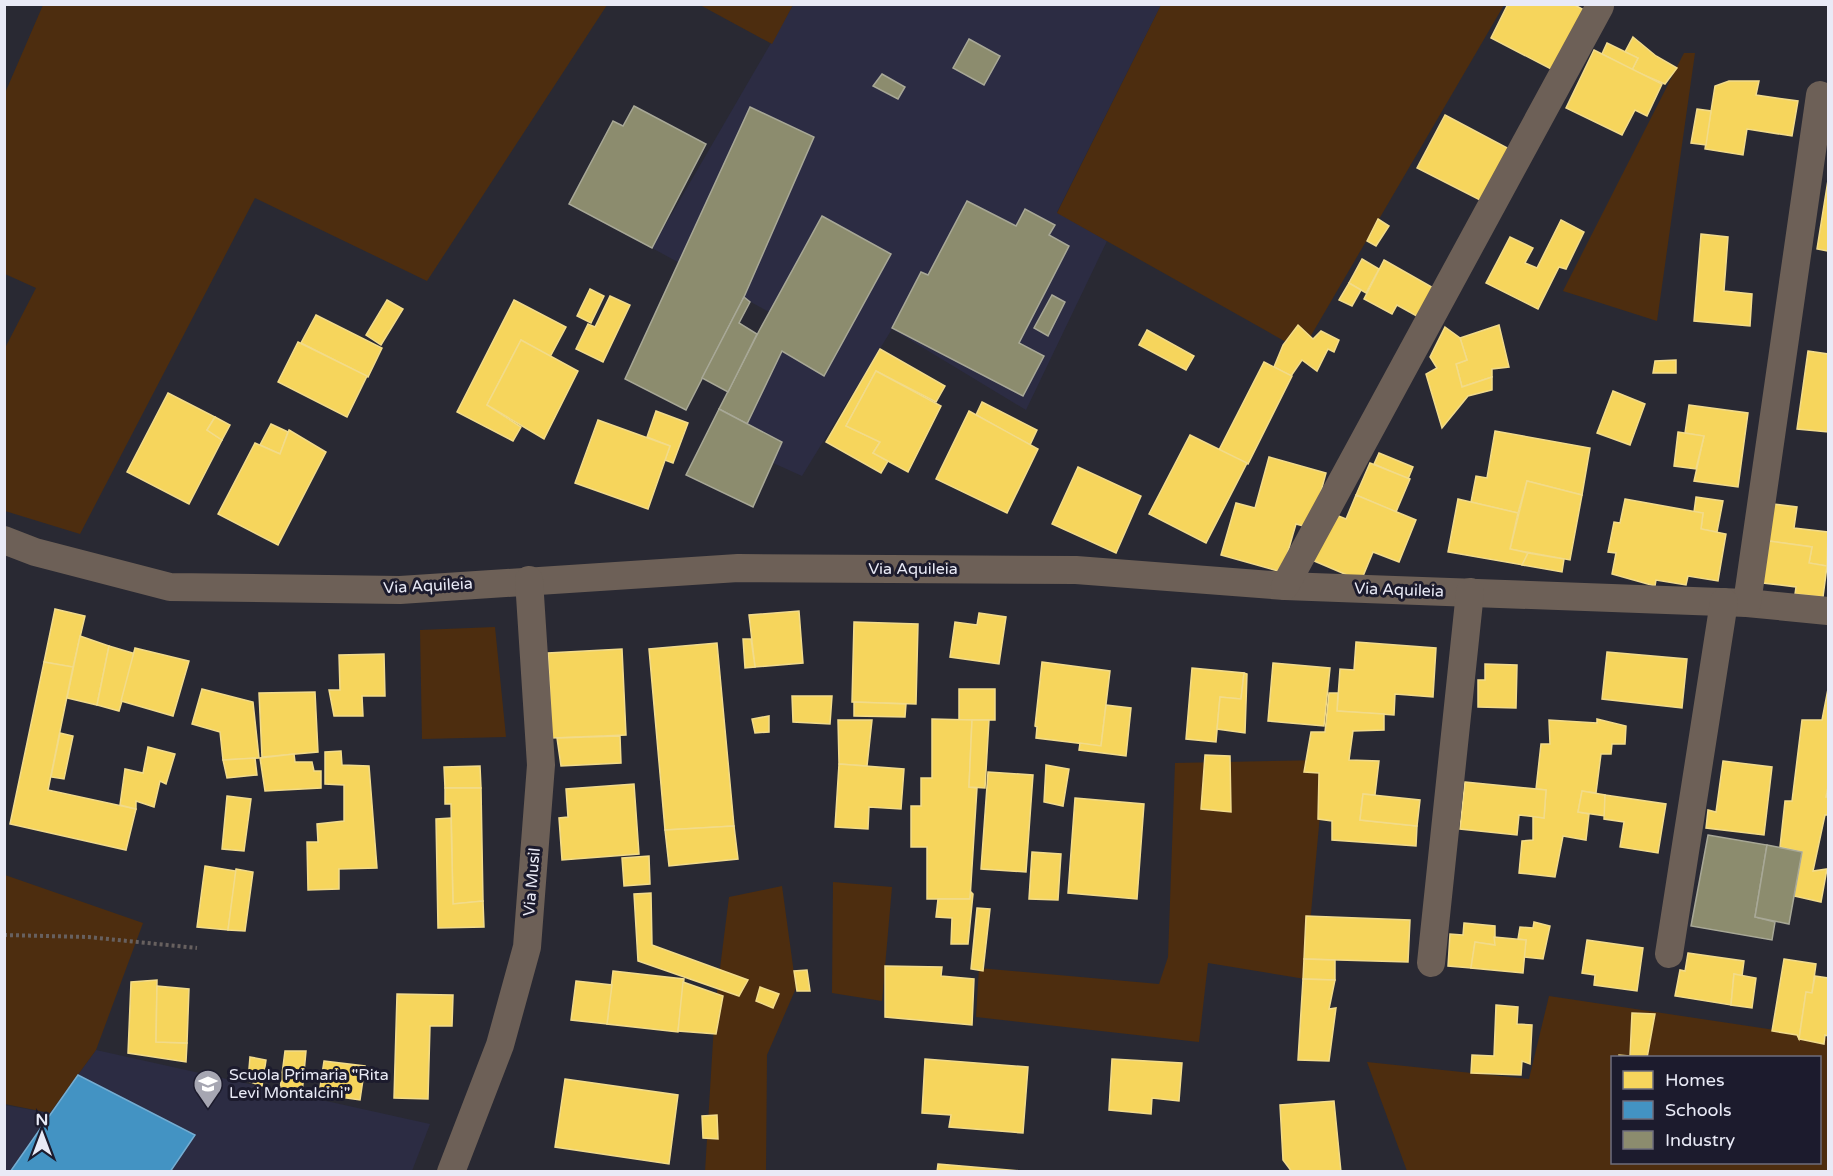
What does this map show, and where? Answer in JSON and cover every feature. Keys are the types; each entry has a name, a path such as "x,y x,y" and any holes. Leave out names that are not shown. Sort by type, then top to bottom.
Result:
{"street":[{"path":"1285,585 1600,6"},
{"path":"1669,954 1736,603 1820,95"},
{"name":"Via Aquileia","path":"4,540 35,552 170,587 400,590 738,568 1076,570 1285,585 1736,603 1828,611"},
{"name":"Via Musil","path":"451,1172 500,1045 527,947 542,765 528,580"},
{"path":"1431,963 1470,592"}],"path":[{"path":"4,935 88,937 197,948"}],"shaded area":[{"path":"43,4 607,5 427,281 255,198 80,534 5,511 5,348 36,288 5,274 5,93"},
{"path":"700,5 793,5 772,44"},
{"path":"793,5 1161,5 1057,212 1107,241 1026,410 892,329 802,476 707,433 769,312 652,248"},
{"path":"1161,5 1504,5 1302,351 1057,213"},
{"path":"1684,53 1695,53 1657,321 1563,291"},
{"path":"495,627 506,737 422,739 420,630"},
{"path":"1325,760 1305,979 1208,963 1199,1042 976,1017 979,968 1159,984 1168,957 1175,763"},
{"path":"5,875 143,923 96,1050 50,1113 5,1104"},
{"path":"833,882 892,887 882,1001 832,993"},
{"path":"782,886 796,988 767,1055 766,1171 705,1172 715,1008 729,897"},
{"path":"1549,996 1828,1038 1828,1171 1407,1171 1367,1062 1529,1079"},
{"name":"Scuola Primaria \"Rita Levi Montalcini\"","path":"96,1050 430,1124 412,1171 5,1172 4,1105 50,1113"}],"building: Homes":[{"path":"1508,4 1573,4 1586,11 1555,71 1491,38"},
{"path":"1633,37 1656,56 1677,68 1665,84 1632,70 1638,58 1625,52"},
{"path":"1607,43 1638,58 1632,70 1602,54"},
{"path":"1594,50 1662,84 1647,116 1635,110 1622,135 1566,108"},
{"path":"1729,81 1759,81 1756,95 1798,101 1792,136 1747,129 1743,155 1705,149 1715,86"},
{"path":"1697,109 1711,111 1706,145 1691,143"},
{"path":"1445,115 1513,151 1486,203 1417,168"},
{"path":"1828,180 1828,251 1817,249"},
{"path":"1378,219 1389,226 1376,246 1367,241"},
{"path":"1561,220 1584,232 1566,269 1559,267 1538,309 1486,283 1510,237 1533,248 1525,263 1537,268"},
{"path":"1701,234 1728,237 1724,291 1752,294 1750,326 1694,321"},
{"path":"1362,259 1379,269 1366,293 1349,283"},
{"path":"1384,260 1437,290 1422,319 1397,305 1392,314 1364,299"},
{"path":"1349,283 1361,290 1352,306 1339,300"},
{"path":"590,289 604,296 591,323 577,316"},
{"path":"610,296 630,305 603,362 576,349 588,324 595,327"},
{"path":"387,300 403,309 381,345 366,335"},
{"path":"514,300 566,327 550,357 521,340 487,405 521,427 513,441 457,412"},
{"path":"316,315 382,348 368,377 301,343"},
{"path":"1298,325 1313,339 1321,331 1339,340 1334,352 1328,349 1317,371 1302,360 1291,376 1274,367 1283,345"},
{"path":"1499,325 1509,367 1492,369 1492,377 1462,387 1456,364 1467,360 1460,338"},
{"path":"1445,327 1460,338 1467,360 1456,364 1462,387 1492,377 1492,390 1468,396 1442,428 1426,374 1437,368 1430,357"},
{"path":"1147,330 1194,356 1186,370 1139,345"},
{"path":"521,340 578,371 544,439 487,405"},
{"path":"298,342 367,376 347,417 278,382"},
{"path":"880,349 945,386 936,402 876,371 846,426 880,442 873,453 888,461 881,473 826,442"},
{"path":"1808,351 1828,354 1828,432 1797,429"},
{"path":"1676,360 1676,373 1653,373 1655,361"},
{"path":"1264,362 1292,376 1248,464 1219,450"},
{"path":"876,371 941,406 908,472 873,453 880,442 846,426"},
{"path":"1613,391 1645,404 1630,445 1597,433"},
{"path":"168,393 215,417 207,430 222,440 189,504 127,472"},
{"path":"982,402 1037,430 1030,445 976,415"},
{"path":"1689,405 1748,413 1738,487 1694,481 1704,436 1685,433"},
{"path":"656,411 688,423 673,463 665,460 670,446 647,437"},
{"path":"969,411 1038,449 1007,513 936,479"},
{"path":"215,417 230,425 222,440 207,430"},
{"path":"598,420 670,446 648,509 575,483"},
{"path":"271,424 288,432 280,454 260,445"},
{"path":"289,430 326,452 278,545 218,514 255,443 280,454"},
{"path":"1495,431 1590,448 1582,495 1527,481 1518,513 1471,502 1476,476 1487,478"},
{"path":"1678,432 1704,436 1696,469 1674,466"},
{"path":"1190,435 1247,463 1206,543 1149,514"},
{"path":"1379,453 1413,467 1408,479 1374,464"},
{"path":"1269,457 1326,473 1311,528 1296,524 1282,572 1221,555 1236,503 1255,508"},
{"path":"1370,463 1410,479 1396,512 1356,495"},
{"path":"1078,467 1141,496 1116,553 1052,524"},
{"path":"1527,481 1582,495 1570,560 1510,549"},
{"path":"1356,495 1416,520 1399,562 1373,552 1361,581 1312,560 1331,513 1346,519"},
{"path":"1696,497 1723,501 1717,532 1701,529 1703,513 1694,512"},
{"path":"1458,499 1518,513 1510,549 1528,553 1523,565 1448,552"},
{"path":"1625,499 1703,513 1701,529 1726,534 1718,581 1688,576 1686,585 1656,580 1655,586 1612,574 1616,553 1608,552 1614,522 1620,523"},
{"path":"1773,504 1797,507 1794,528 1828,532 1827,566 1809,563 1812,547 1769,541"},
{"path":"1769,541 1812,547 1809,563 1827,566 1823,597 1795,594 1796,587 1763,583"},
{"path":"1528,553 1564,559 1562,572 1522,565"},
{"path":"55,609 85,616 73,667 44,662"},
{"path":"799,611 803,663 755,667 749,615"},
{"path":"979,613 1006,617 999,664 950,657 955,622 977,625"},
{"path":"854,622 918,624 916,704 852,702"},
{"path":"80,636 109,646 97,705 67,698"},
{"path":"743,639 751,639 755,667 745,668"},
{"path":"1356,642 1436,648 1433,697 1395,694 1394,715 1337,711 1340,669 1354,670"},
{"path":"717,643 734,826 665,830 649,649"},
{"path":"109,646 136,654 119,711 97,705"},
{"path":"135,648 189,661 173,716 121,701"},
{"path":"622,649 626,735 552,738 548,653"},
{"path":"1607,652 1687,659 1682,708 1602,699"},
{"path":"384,654 385,696 362,696 363,716 334,716 329,690 340,690 339,655"},
{"path":"44,662 73,667 48,790 136,809 126,850 10,824"},
{"path":"1042,662 1110,671 1101,746 1036,738 1037,727 1035,726"},
{"path":"1273,663 1330,668 1324,726 1268,721"},
{"path":"1485,664 1517,665 1516,708 1478,707 1478,680 1485,680"},
{"path":"1192,668 1244,673 1241,699 1220,697 1216,742 1186,739"},
{"path":"1244,673 1247,674 1245,733 1217,729 1220,697 1241,699"},
{"path":"202,689 253,702 259,758 223,760 220,732 192,724"},
{"path":"959,689 995,689 995,720 959,720"},
{"path":"1828,689 1828,787 1826,797 1828,797 1828,815 1825,815 1813,871 1827,869 1821,902 1794,896 1802,852 1780,847 1785,801 1792,801 1802,720 1822,720"},
{"path":"315,692 318,752 262,757 259,693"},
{"path":"1329,693 1338,693 1337,711 1384,714 1384,730 1353,731 1349,760 1379,761 1375,795 1363,794 1360,820 1417,826 1416,846 1332,840 1332,821 1318,819 1319,773 1304,772 1311,732 1325,732"},
{"path":"792,696 832,696 830,724 793,722"},
{"path":"854,702 906,704 905,717 854,716"},
{"path":"1106,705 1131,708 1126,756 1079,750 1080,743 1101,746"},
{"path":"769,716 769,732 755,733 752,719"},
{"path":"932,719 972,720 969,787 977,788 970,899 927,899 927,847 911,847 911,806 921,806 921,778 932,778"},
{"path":"1597,719 1626,726 1625,744 1612,744 1611,754 1601,754 1596,793 1582,791 1578,812 1589,814 1586,840 1563,836 1555,877 1519,873 1522,841 1533,840 1533,816 1544,818 1546,790 1536,789 1541,744 1550,744 1549,720 1597,723"},
{"path":"838,720 872,720 867,766 839,764"},
{"path":"972,720 989,720 985,788 969,787"},
{"path":"60,733 73,736 64,779 51,777"},
{"path":"620,736 621,763 561,766 557,738"},
{"path":"148,747 175,754 166,784 160,781 154,807 136,801 136,809 120,805 125,769 143,773"},
{"path":"341,751 342,765 369,766 377,868 339,869 339,889 308,890 307,842 318,842 317,824 344,821 344,785 325,784 325,752"},
{"path":"294,754 295,762 312,762 314,771 321,771 321,788 265,791 260,758"},
{"path":"1205,755 1230,756 1231,812 1201,809"},
{"path":"255,758 257,775 227,778 223,760"},
{"path":"1723,761 1772,767 1764,835 1706,828 1708,810 1716,812"},
{"path":"839,764 904,769 901,809 869,807 868,829 835,827"},
{"path":"1046,765 1069,769 1063,806 1044,802"},
{"path":"480,766 481,788 445,788 444,767"},
{"path":"988,772 1033,775 1026,872 981,869"},
{"path":"1465,782 1546,790 1544,818 1519,815 1517,835 1460,829"},
{"path":"634,784 639,854 562,860 559,818 568,817 566,789"},
{"path":"445,788 481,788 483,901 453,904 451,804 445,804"},
{"path":"1582,791 1605,795 1605,816 1578,812"},
{"path":"1363,794 1420,800 1417,826 1360,820"},
{"path":"1605,795 1666,804 1658,853 1620,847 1624,822 1604,819"},
{"path":"227,796 251,799 244,851 222,849"},
{"path":"1075,798 1144,804 1137,899 1068,893"},
{"path":"451,818 453,904 483,901 484,927 438,928 436,819"},
{"path":"734,826 738,859 669,866 665,830"},
{"path":"1032,852 1061,854 1058,900 1029,899"},
{"path":"649,856 650,884 624,886 622,858"},
{"path":"205,866 236,871 228,930 197,927"},
{"path":"236,869 253,872 245,931 228,930"},
{"path":"971,892 973,894 968,944 951,944 952,918 936,917 938,899 970,899"},
{"path":"651,893 652,945 748,980 739,996 638,961 634,894"},
{"path":"977,908 990,909 983,971 971,969"},
{"path":"1306,916 1410,920 1408,962 1304,959"},
{"path":"1534,922 1550,926 1543,959 1524,957 1526,940 1518,939 1520,927 1533,928"},
{"path":"1464,923 1495,926 1495,945 1475,942 1471,968 1448,966 1450,934 1463,935"},
{"path":"1494,937 1526,940 1523,973 1471,968 1475,942 1495,945"},
{"path":"1587,940 1643,948 1637,991 1594,985 1595,975 1582,973"},
{"path":"1688,953 1744,961 1742,976 1734,974 1731,1005 1675,996 1680,970 1685,971"},
{"path":"1304,959 1335,960 1335,980 1303,979"},
{"path":"1784,959 1816,964 1812,993 1806,992 1799,1039 1797,1035 1772,1031"},
{"path":"885,966 942,967 941,976 974,979 972,1025 885,1017"},
{"path":"807,970 810,991 797,991 794,971"},
{"path":"613,971 684,979 678,1032 607,1024"},
{"path":"1734,974 1756,978 1752,1008 1731,1005"},
{"path":"1815,976 1828,978 1828,1036 1825,1035 1824,1044 1799,1039 1806,992 1812,993"},
{"path":"1303,979 1335,980 1329,1009 1336,1008 1329,1061 1298,1060"},
{"path":"157,980 156,1042 187,1043 186,1062 128,1053 131,982"},
{"path":"576,981 612,985 607,1024 571,1020"},
{"path":"683,982 723,996 716,1034 678,1031"},
{"path":"157,986 189,989 187,1043 156,1042"},
{"path":"760,987 779,994 773,1008 756,1001"},
{"path":"397,994 453,995 452,1026 430,1026 428,1099 394,1098"},
{"path":"1496,1005 1518,1007 1517,1024 1532,1025 1530,1064 1522,1061 1521,1075 1471,1073 1472,1055 1494,1056"},
{"path":"1632,1013 1655,1014 1647,1056 1630,1056"},
{"path":"285,1051 306,1051 302,1094 280,1090"},
{"path":"250,1057 266,1060 262,1086 248,1081"},
{"path":"925,1059 1028,1067 1023,1133 949,1127 951,1115 922,1113"},
{"path":"1112,1059 1182,1063 1179,1101 1152,1098 1151,1114 1109,1110"},
{"path":"324,1061 365,1066 360,1100 319,1094"},
{"path":"565,1079 678,1095 669,1164 555,1147"},
{"path":"1334,1101 1341,1172 1292,1172 1283,1160 1280,1105"},
{"path":"717,1115 718,1139 703,1138 702,1116"},
{"path":"938,1164 1021,1171 1021,1172 937,1172"}],"building: Schools":[{"path":"78,1075 195,1135 170,1172 10,1172"}],"building: Industry":[{"path":"969,39 1000,56 984,85 953,68"},
{"path":"882,74 905,87 898,99 873,86"},
{"path":"634,106 706,144 652,248 569,204 613,121 623,126"},
{"path":"750,107 814,137 744,297 686,410 625,379"},
{"path":"967,201 1016,226 1025,209 1055,225 1049,235 1069,246 1019,343 1044,356 1023,396 892,328 921,272 928,275"},
{"path":"822,216 891,254 824,376 782,351 747,424 719,409"},
{"path":"1052,295 1065,302 1048,336 1034,328"},
{"path":"744,297 750,302 739,323 757,334 728,392 702,378"},
{"path":"719,409 782,442 753,507 686,475"},
{"path":"1708,835 1767,845 1755,917 1775,922 1772,940 1691,926"},
{"path":"1767,845 1802,852 1789,924 1755,917"}],"place":[{"name":"Scuola Primaria \"Rita Levi Montalcini\"","path":"208,1110"}]}
